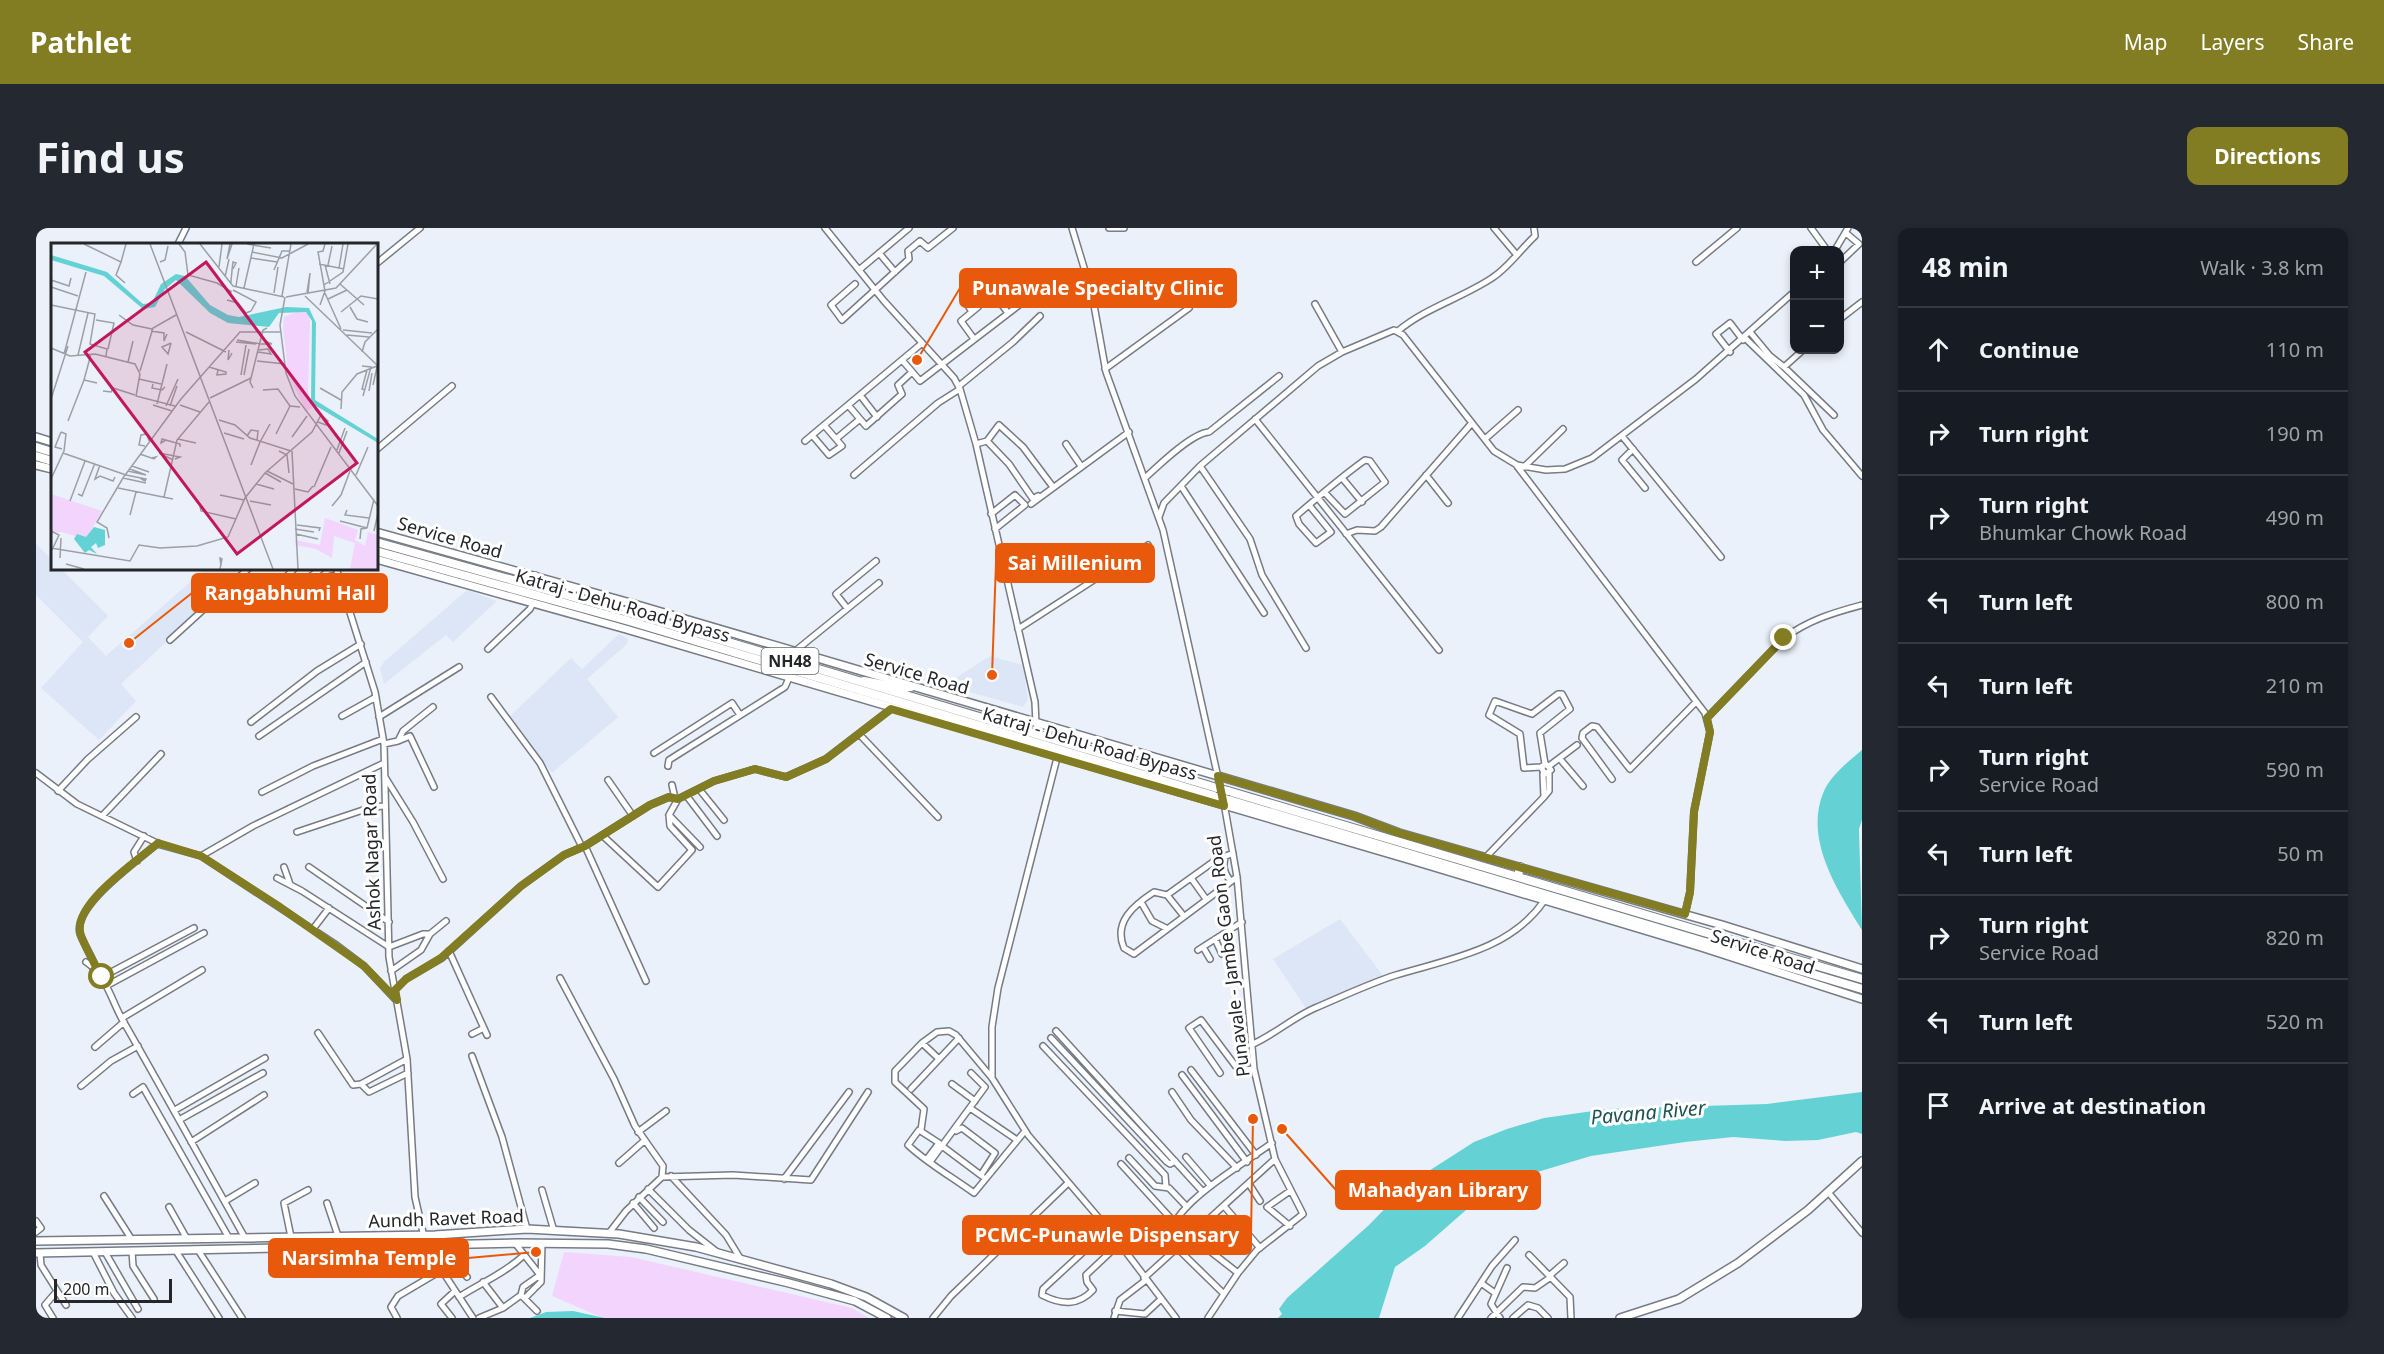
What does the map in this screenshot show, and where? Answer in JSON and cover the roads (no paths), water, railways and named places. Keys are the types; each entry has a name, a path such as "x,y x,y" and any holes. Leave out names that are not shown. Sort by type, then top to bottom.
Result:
{"highway":[{"path":"36,447 51,452"},
{"path":"36,456 51,461"},
{"name":"Katraj - Dehu Road Bypass","path":"378,543 531,585 1217,788 1227,799 1862,989"},
{"name":"Katraj - Dehu Road Bypass","path":"378,552 690,640 1058,754 1518,876 1862,979"},
{"path":"531,585 535,576"},
{"path":"683,646 690,640"},
{"path":"794,662 806,656"},
{"path":"833,674 835,664"},
{"path":"860,682 869,680 900,688 910,687"},
{"path":"1518,876 1520,867"}],"main road":[{"path":"36,437 51,442"},
{"path":"36,465 51,469"},
{"name":"Service Road","path":"378,533 535,576 1218,776 1485,858 1685,914 1862,969"},
{"name":"Service Road","path":"378,560 683,646 891,709 1227,799 1544,901 1711,950 1862,999"},
{"path":"1620,1318 1692,1292 1745,1258 1828,1192 1862,1161"},
{"name":"Aundh Ravet Road","path":"36,1241 424,1235 527,1230 609,1233 741,1258 850,1290 904,1318"},
{"name":"Aundh Ravet Road","path":"38,1253 515,1243 608,1244 646,1249 847,1299 887,1318"}],"street":[{"path":"178,243 186,228"},
{"path":"378,262 420,228"},
{"path":"825,228 875,291 941,364 959,388 976,444 1035,702 1036,724"},
{"path":"859,270 909,228"},
{"path":"855,284 831,305 842,320 910,258 908,251 919,242 928,248 953,228"},
{"name":"Punavale - Jambe Gaon Road","path":"1072,228 1092,294 1105,369 1159,519 1175,576 1218,776 1227,799 1242,922 1254,1069 1275,1159 1290,1191 1303,1211 1302,1216 1290,1226"},
{"path":"1109,228 1124,228"},
{"path":"1494,228 1516,254"},
{"path":"1159,519 1164,503 1200,466 1318,366 1385,332 1398,331 1415,318 1490,280 1535,236 1534,228"},
{"path":"1696,262 1737,228"},
{"path":"1811,228 1824,246"},
{"path":"1836,246 1847,229 1859,244 1844,258"},
{"path":"879,253 895,273"},
{"path":"902,360 920,381 1008,313 1027,297 1008,274 990,289 1008,313"},
{"path":"972,312 967,304 979,293"},
{"path":"1398,331 1499,455 1524,467 1546,470 1573,468 1622,436 1730,352 1758,322 1790,295"},
{"path":"1844,315 1862,302"},
{"path":"1315,304 1342,352"},
{"path":"974,339 961,321 978,307"},
{"path":"1105,369 1189,308"},
{"path":"854,475 1013,342 1040,316"},
{"path":"1730,352 1716,334 1731,323 1744,339 1804,395 1823,430 1862,476"},
{"path":"1750,332 1834,415"},
{"path":"805,441 921,344"},
{"path":"1784,367 1799,354"},
{"path":"849,405 866,426 902,394 897,385 912,372"},
{"path":"1145,478 1191,440 1203,432 1209,432 1279,376"},
{"path":"378,448 452,386"},
{"path":"860,395 877,417"},
{"path":"1485,440 1518,410"},
{"path":"836,439 860,419"},
{"path":"1255,419 1439,650"},
{"path":"1346,534 1357,530 1375,531 1381,527 1472,424"},
{"path":"812,435 830,455 842,446 824,425"},
{"path":"976,444 987,441 999,425 1023,447 1053,486"},
{"path":"1524,467 1563,429"},
{"path":"1030,504 1129,432"},
{"path":"1622,436 1721,557"},
{"path":"987,441 1009,464 1033,499 1053,486"},
{"path":"1066,444 1081,465"},
{"path":"1633,449 1622,460 1645,488"},
{"path":"1309,505 1331,532 1316,543 1296,517 1309,505 1362,462 1370,460 1385,482 1349,514 1343,514 1325,493"},
{"path":"1517,465 1707,718 1710,732 1694,812 1690,892 1685,914"},
{"path":"1200,466 1250,539 1262,574 1306,648"},
{"path":"1426,475 1448,503"},
{"path":"1342,479 1362,502"},
{"path":"1181,486 1264,613"},
{"path":"992,514 1015,495 1025,505 995,529"},
{"path":"1018,629 1148,545"},
{"path":"847,608 836,594 876,561"},
{"path":"170,640 247,570"},
{"path":"258,604 293,570"},
{"path":"278,599 292,586 303,584 320,570"},
{"path":"311,599 321,579 337,571"},
{"name":"Ashok Nagar Road","path":"337,571 376,697 383,741 391,971 407,1059 413,1175 426,1246"},
{"path":"794,652 879,583"},
{"path":"488,649 530,609 533,603"},
{"path":"1707,718 1791,633 1822,615 1862,605"},
{"path":"251,723 317,671 361,644"},
{"path":"259,736 366,662"},
{"path":"379,717 459,667"},
{"path":"668,766 669,760 784,687 789,678"},
{"path":"1485,858 1549,791 1545,769 1540,733 1570,709 1562,694 1558,694 1532,714 1495,701 1489,715 1520,734 1524,768 1545,769 1577,745"},
{"path":"342,716 376,697"},
{"path":"491,697 540,763 583,846 646,981"},
{"path":"1612,779 1582,738 1583,733 1592,726 1597,727 1630,769 1696,702"},
{"path":"654,753 732,703 740,715"},
{"path":"398,741 403,731 433,707"},
{"path":"395,990 449,951 521,886 564,855 669,797 677,798 755,769 786,777 826,759 891,709"},
{"path":"58,791 88,759 136,717"},
{"path":"860,735 938,817"},
{"path":"262,792 313,766 383,741 398,741 410,736 434,787"},
{"path":"103,815 160,754"},
{"path":"990,1075 992,1028 998,988 1058,754"},
{"path":"1560,759 1583,786"},
{"path":"201,856 285,810 384,763"},
{"path":"36,773 77,804 158,843 201,856 313,929 364,966 397,1000"},
{"path":"384,776 413,822 443,879"},
{"path":"608,780 633,816"},
{"path":"602,835 658,887 692,850 673,831 669,815 677,798 672,785"},
{"path":"699,789 724,820"},
{"path":"686,795 717,836"},
{"path":"297,832 372,807 384,806"},
{"path":"669,815 700,847"},
{"path":"137,861 134,852 144,836"},
{"path":"158,843 102,890 81,920 80,932 123,1020 245,1238"},
{"path":"1167,895 1233,853"},
{"path":"1226,856 1224,860 1226,875 1231,881"},
{"path":"284,867 290,884"},
{"path":"309,867 389,922"},
{"path":"1183,915 1167,895 1154,892 1124,920 1121,940 1127,951 1134,954 1183,915 1237,877"},
{"path":"276,878 290,884 389,947 423,934 430,934"},
{"path":"1191,878 1206,899"},
{"path":"1251,1045 1302,1014 1366,987 1491,946 1531,918 1544,901"},
{"path":"1141,902 1152,921 1166,928"},
{"path":"313,929 329,908"},
{"path":"391,971 421,950 430,934 446,921"},
{"path":"1210,959 1201,949 1242,922"},
{"path":"102,977 194,928"},
{"path":"106,986 204,933"},
{"path":"1215,939 1222,954"},
{"path":"449,951 487,1035"},
{"path":"86,962 96,968"},
{"path":"95,1047 123,1020 202,970"},
{"path":"560,978 614,1079 638,1132 663,1166 662,1177"},
{"path":"1220,1073 1189,1028 1200,1020 1237,1068 1254,1069"},
{"path":"472,1034 484,1028"},
{"path":"929,1160 962,1128 995,1153 974,1193 908,1145 921,1130 924,1109 895,1082 894,1075 922,1043 943,1031 954,1033 990,1075 1025,1131 1067,1184 1120,1243 1160,1300 1176,1318"},
{"path":"1056,1031 1203,1192"},
{"path":"318,1034 349,1082 355,1085 362,1084 407,1059"},
{"path":"911,1089 959,1038"},
{"path":"1052,1038 1167,1162 1175,1161"},
{"path":"922,1043 938,1058"},
{"path":"81,1086 111,1060 138,1046"},
{"path":"1043,1046 1165,1175 1166,1187"},
{"path":"472,1056 501,1134 527,1230"},
{"path":"175,1110 265,1058"},
{"path":"1191,1070 1256,1155"},
{"path":"179,1120 264,1073"},
{"path":"362,1084 369,1092 408,1073"},
{"path":"943,1147 986,1086 971,1073"},
{"path":"981,1081 990,1075"},
{"path":"1182,1075 1247,1162"},
{"path":"952,1084 975,1101"},
{"path":"133,1094 142,1087 229,1238"},
{"path":"784,1179 849,1092"},
{"path":"609,1233 633,1203 662,1177 733,1175 807,1180 814,1177 868,1092"},
{"path":"1172,1092 1191,1120 1237,1168"},
{"path":"191,1142 264,1095"},
{"path":"970,1108 1017,1140"},
{"path":"638,1132 666,1111"},
{"path":"921,1130 939,1143 929,1160"},
{"path":"983,1177 1025,1131"},
{"path":"619,1163 644,1141"},
{"path":"1170,1252 1172,1227 1187,1207 1210,1185 1272,1143"},
{"path":"943,1147 983,1177"},
{"path":"1186,1157 1210,1185"},
{"path":"1129,1158 1155,1186 1166,1187 1187,1207"},
{"path":"1114,1318 1120,1300 1145,1279 1170,1252 1191,1237 1275,1159"},
{"path":"1121,1164 1175,1223"},
{"path":"671,1176 726,1235 741,1258"},
{"path":"225,1201 255,1183"},
{"path":"933,1318 951,1296 1067,1184"},
{"path":"1249,1184 1260,1200"},
{"path":"648,1189 689,1230 719,1253"},
{"path":"291,1237 284,1203 308,1190"},
{"path":"542,1190 554,1231"},
{"path":"1208,1318 1238,1273 1260,1248 1290,1226 1268,1207 1290,1191"},
{"path":"1828,1192 1862,1233"},
{"path":"104,1196 132,1240"},
{"path":"639,1197 663,1222"},
{"path":"327,1203 338,1236"},
{"path":"633,1203 654,1228"},
{"path":"1224,1206 1260,1248"},
{"path":"169,1207 187,1239"},
{"path":"36,1221 41,1228 36,1232"},
{"path":"1108,1229 1044,1289 1042,1295 1075,1303 1084,1300 1093,1290 1087,1282 1086,1275 1120,1243"},
{"path":"1191,1237 1238,1273"},
{"path":"1458,1318 1481,1283 1515,1240"},
{"path":"515,1243 540,1275"},
{"path":"479,1318 503,1308 541,1284 542,1243"},
{"path":"426,1246 473,1318"},
{"path":"1177,1248 1224,1294"},
{"path":"198,1250 242,1318"},
{"path":"132,1251 133,1266 153,1299"},
{"path":"176,1251 219,1318"},
{"path":"93,1252 114,1293 132,1318"},
{"path":"105,1252 138,1309"},
{"path":"38,1253 42,1265 66,1305"},
{"path":"1529,1255 1570,1297 1571,1318"},
{"path":"459,1297 509,1269 523,1256"},
{"path":"1507,1268 1491,1304 1496,1316 1523,1287 1535,1288 1564,1263"},
{"path":"397,1318 391,1304 398,1296 444,1272 459,1267 467,1277"},
{"path":"483,1282 503,1308"},
{"path":"1481,1283 1495,1293"},
{"path":"1499,1283 1506,1288"},
{"path":"53,1318 45,1305 57,1291"},
{"path":"449,1317 441,1304 455,1291"},
{"path":"524,1296 537,1311"},
{"path":"1115,1311 1144,1316 1160,1300"},
{"path":"1513,1318 1528,1305 1538,1308 1548,1318"}],"water":[{"path":"1862,750 1862,820 1859,829 1862,930 1843,899 1826,864 1820,846 1818,827 1819,809 1827,785"},
{"name":"Pavana River","path":"1862,1092 1862,1134 1856,1132 1818,1140 1786,1141 1733,1137 1685,1142 1591,1156 1524,1176 1482,1196 1425,1246 1395,1267 1379,1318 1278,1318 1282,1314 1279,1309 1287,1298 1369,1225 1410,1183 1474,1142 1507,1129 1544,1118 1607,1109 1767,1104"},
{"path":"573,1311 605,1318 530,1318 546,1312"}],"place":[{"name":"Punawale Specialty Clinic","path":"917,360"},
{"name":"Rangabhumi Hall","path":"129,643"},
{"name":"Sai Millenium","path":"992,675"},
{"name":"PCMC-Punawle Dispensary","path":"1253,1119"},
{"name":"Mahadyan Library","path":"1282,1129"},
{"name":"Narsimha Temple","path":"536,1252"}]}
